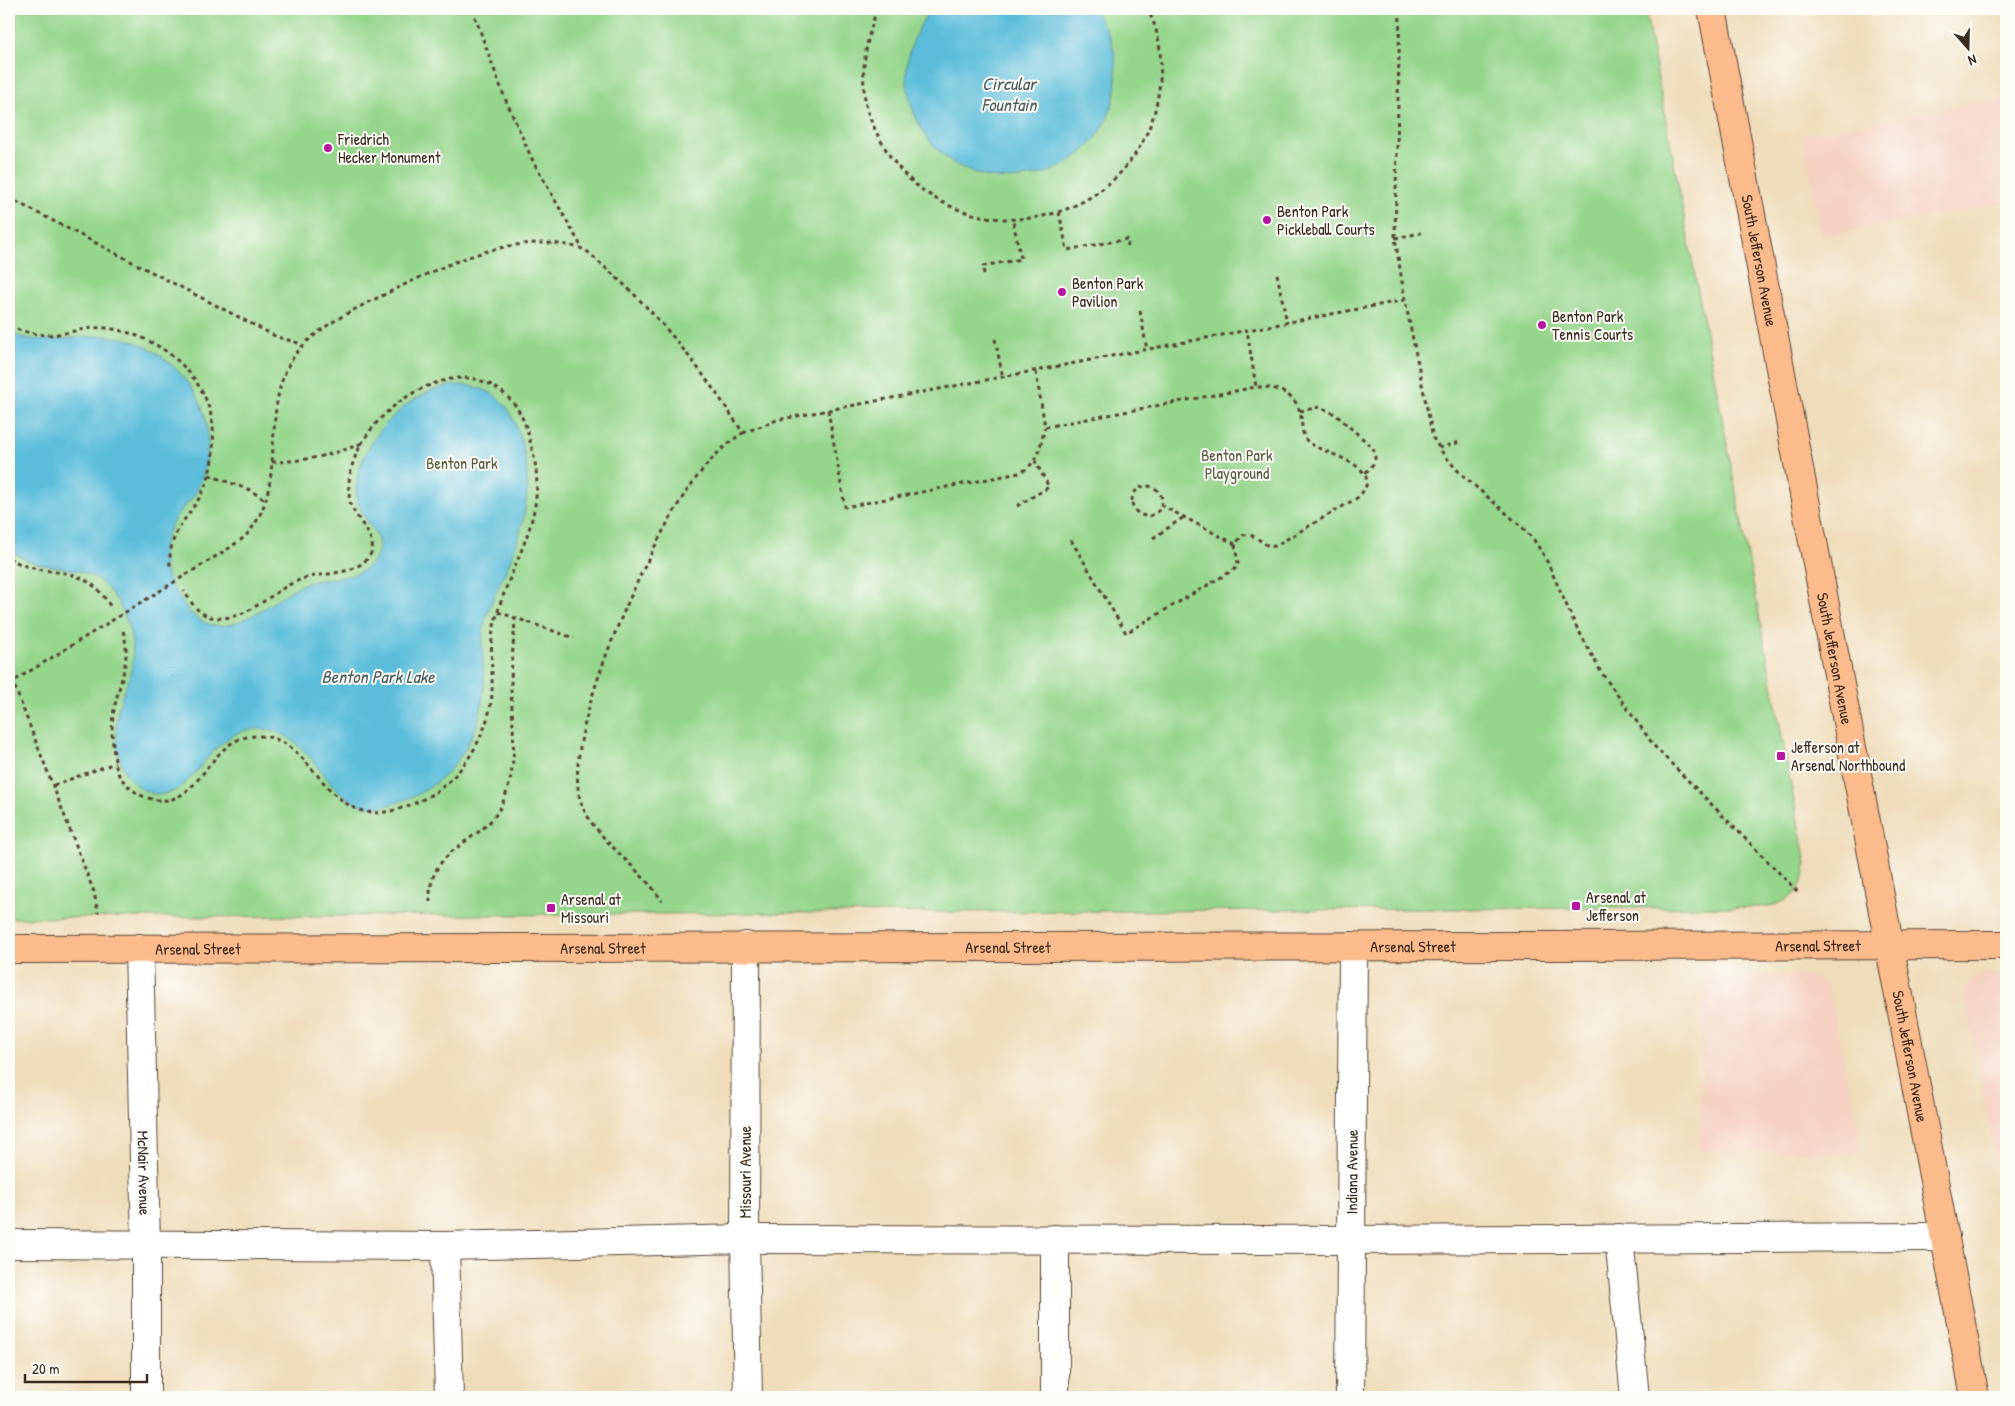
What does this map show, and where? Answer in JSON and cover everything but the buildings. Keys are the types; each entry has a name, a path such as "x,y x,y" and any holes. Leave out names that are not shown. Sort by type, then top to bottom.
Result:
{"main road":[{"name":"South Jefferson Avenue","path":"1712,9 1975,1397"},
{"name":"Arsenal Street","path":"9,949 746,946 2006,945"}],"street":[{"name":"Missouri Avenue","path":"746,946 745,1239 748,1397"},
{"name":"Indiana Avenue","path":"1350,1397 1353,946"},
{"name":"McNair Avenue","path":"139,948 146,1245 146,1397"},
{"path":"9,1244 446,1246 745,1239 1350,1240 1945,1237"},
{"path":"1619,1238 1635,1397"},
{"path":"1055,1239 1055,1397"},
{"path":"446,1246 449,1397"}],"path":[{"path":"472,9 504,96 532,159 583,248 610,271 650,312 706,378 743,433"},
{"path":"877,9 866,40 863,73 866,106 878,137 896,165 920,189 948,206 980,217 1013,221 1037,218 1059,212 1092,198 1119,176 1140,148 1155,116 1161,82 1159,46 1147,9"},
{"path":"1400,9 1395,238 1428,418 1434,438 1439,448 1460,473 1522,527 1534,540 1545,557 1575,624 1601,672 1654,747 1798,892"},
{"path":"9,198 277,337 302,344"},
{"path":"1059,212 1067,250 1127,239 1128,246"},
{"path":"984,274 983,266 1021,259 1013,221"},
{"path":"1395,238 1421,233"},
{"path":"9,684 231,547 248,533 260,516 265,500 272,462 280,388 290,363 302,344 345,316 382,296 431,272 484,252 520,244 558,243 583,248"},
{"path":"1277,274 1287,323"},
{"path":"662,901 652,886 593,823 582,805 578,781 578,758 589,706 601,674 623,618 663,533 686,492 727,443 743,433 777,420 1405,300"},
{"path":"1140,311 1147,350"},
{"path":"9,327 28,333 49,335 104,328 144,337 160,347 188,372 209,407 214,428 209,475 198,502 179,526 172,540 170,568"},
{"path":"1247,330 1256,387"},
{"path":"995,339 1003,378"},
{"path":"828,410 845,507 1019,473 1028,469 1036,461 1046,426 1036,372"},
{"path":"123,631 127,664 113,714 112,738 115,763 119,775 136,792 149,798 163,800 176,798 188,791 228,744 244,737 261,735 279,740 294,749 346,805 359,810 376,813 411,804 431,795 448,783 463,765 476,743 486,720 492,697 492,630 528,536 536,507 538,480 534,455 526,427 516,408 503,392 484,381 463,377 433,383 408,395 390,408 363,443 355,460 350,487 350,502 355,516 372,538 373,547 370,555 363,562 353,568 297,581 244,613 228,618 212,618 200,613 184,592"},
{"path":"1046,426 1256,387 1280,390 1292,399 1300,411 1305,439 1310,444 1348,460 1364,474 1367,484 1364,492 1357,498 1274,546 1266,545 1256,536 1249,534 1243,535 1235,544"},
{"path":"1300,411 1320,407 1335,414 1372,448 1376,454 1375,461 1364,474"},
{"path":"1439,448 1460,442"},
{"path":"272,462 315,459 363,443"},
{"path":"1017,506 1049,487 1036,461"},
{"path":"209,475 250,490 265,500"},
{"path":"1149,486 1160,495 1161,506 1156,513 1143,516 1133,506 1133,497 1138,489 1149,486"},
{"path":"1161,506 1235,544"},
{"path":"1153,538 1184,517"},
{"path":"1071,540 1126,633 1235,569 1238,564 1235,544"},
{"path":"9,558 28,568 74,574 93,583 110,606"},
{"path":"498,612 574,638"},
{"path":"430,902 430,884 439,865 490,819 500,808 506,794 515,752 511,686 515,618"},
{"path":"9,672 94,892 99,918"},
{"path":"54,785 115,763"}],"shaded area":[{"path":"2006,98 2006,203 1822,236 1803,135"},
{"path":"1986,973 2006,973 2006,1189 2001,1189 1965,993 1967,986 1974,978"},
{"path":"1813,976 1828,988 1863,1153 1700,1151 1702,979"}],"green space":[{"name":"Benton Park","path":"9,9 1645,9 1806,864 1802,882 1798,889 1787,899 1780,903 1762,907 9,918"}],"water":[{"name":"Circular Fountain","path":"930,9 1093,9 1106,28 1113,45 1116,79 1108,117 1089,146 1061,167 1028,177 994,178 961,167 933,146 914,112 907,84 908,59 911,46"},
{"name":"Benton Park Lake","path":"9,333 30,339 49,340 104,336 123,338 143,345 165,359 182,375 191,387 199,400 205,417 208,440 206,464 194,496 169,529 163,557 167,576 183,603 197,618 211,625 225,625 239,621 254,614 295,588 307,583 357,573 373,562 379,545 374,531 364,516 357,499 356,488 360,466 371,445 386,424 404,407 426,393 448,386 472,386 494,395 503,403 516,425 525,455 527,473 526,507 511,558 485,622 482,645 484,683 479,718 464,751 442,778 428,789 412,797 375,807 362,805 347,798 299,746 285,736 268,730 248,730 232,736 219,746 184,784 172,792 158,794 142,789 133,782 126,774 121,763 116,728 119,706 133,663 129,627 121,608 110,591 95,578 79,571 32,562 9,549"}],"place":[{"name":"Friedrich Hecker Monument","path":"328,148"},
{"name":"Benton Park Pickleball Courts","path":"1267,220"},
{"name":"Benton Park Pavilion","path":"1062,292"},
{"name":"Benton Park Tennis Courts","path":"1542,325"},
{"name":"Jefferson at Arsenal Northbound","path":"1781,756"},
{"name":"Arsenal at Jefferson","path":"1576,906"},
{"name":"Arsenal at Missouri","path":"551,908"}],"park label":[{"name":"Benton Park Playground","path":"1237,464"}]}
